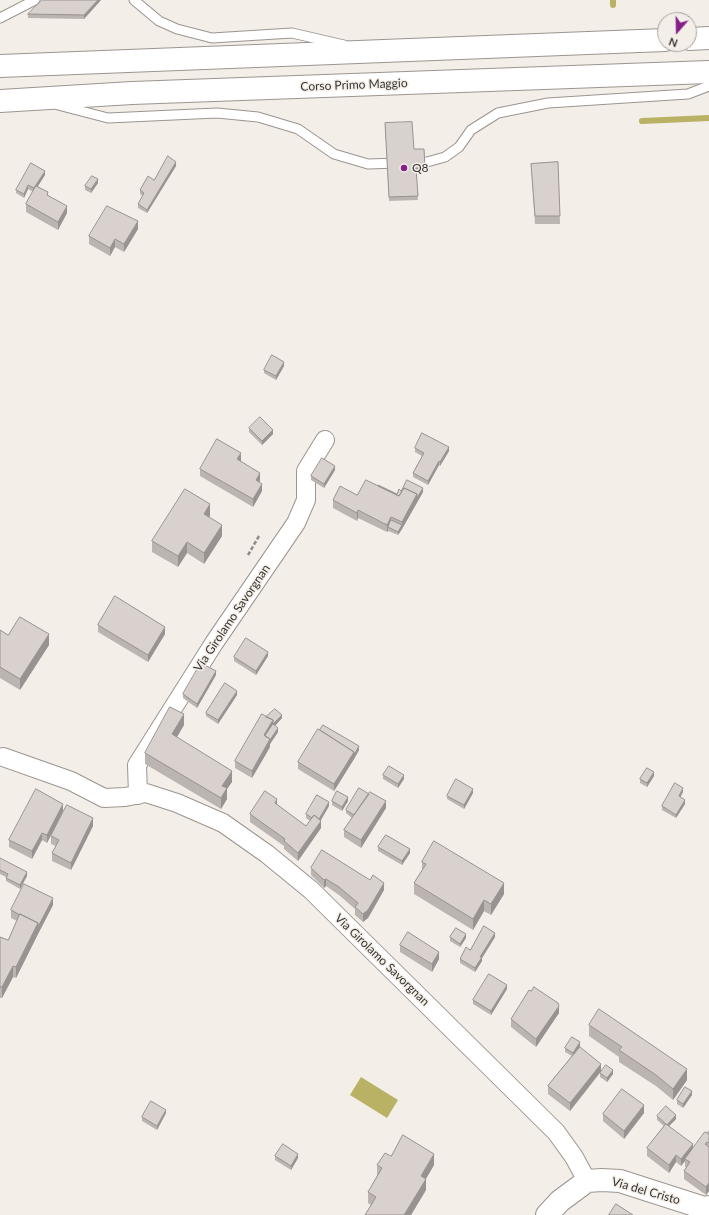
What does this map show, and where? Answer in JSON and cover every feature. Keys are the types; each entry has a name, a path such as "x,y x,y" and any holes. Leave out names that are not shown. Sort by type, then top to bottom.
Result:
{"main road":[{"path":"697,39 709,38"},
{"path":"0,66 657,40"},
{"name":"Corso Primo Maggio","path":"0,101 132,94 709,72"},
{"name":"Via del Cristo","path":"587,1181 602,1180 620,1182 704,1208 709,1207"},
{"path":"547,1215 560,1200 587,1181"}],"street":[{"name":"Via Girolamo Savorgnan","path":"138,795 137,765 214,643 296,523 306,500 306,471 325,440"},
{"name":"Via Girolamo Savorgnan","path":"3,757 70,781 104,798 125,797 146,793 177,802 223,823 267,854 311,890 556,1132 574,1157 587,1181"}],"lane":[{"path":"0,18 35,0"},
{"path":"134,0 159,21 177,29 212,38 292,33 374,52"},
{"path":"37,100 108,118 217,113 258,117 298,129 334,154 368,164 427,162 445,157 459,146 471,130 498,113 548,103 688,94 709,86"}],"shaded area":[{"path":"361,1077 398,1100 387,1118 350,1095"}],"building":[{"path":"42,0 98,0 84,15 28,14"},
{"path":"412,122 414,149 424,149 425,168 416,168 418,196 389,197 385,123"},
{"path":"168,156 176,162 147,210 138,204 144,193 140,190 148,176 154,180"},
{"path":"558,162 560,216 535,216 531,164"},
{"path":"31,163 45,171 34,188 28,185 24,194 16,190"},
{"path":"92,176 98,179 91,189 85,186"},
{"path":"36,186 48,192 47,195 67,206 58,222 26,204"},
{"path":"107,206 138,221 124,244 115,239 110,248 89,236"},
{"path":"272,355 284,362 276,376 264,370"},
{"path":"260,417 273,430 262,441 249,428"},
{"path":"422,433 449,447 428,481 413,473 424,453 415,448"},
{"path":"217,439 241,453 237,459 260,473 256,480 262,484 253,499 200,469"},
{"path":"322,458 335,466 324,484 311,476"},
{"path":"366,480 399,496 404,488 417,494 402,522 391,517 387,525 358,510 357,513 333,500 340,486 357,495"},
{"path":"407,480 423,488 417,498 417,494 404,488 399,496 378,486 397,494 399,489 401,491"},
{"path":"185,489 210,504 204,514 222,525 204,553 187,542 178,556 152,541"},
{"path":"391,520 402,525 398,532 388,527"},
{"path":"115,596 165,627 148,655 98,625"},
{"path":"20,617 49,634 20,679 0,667 0,630 8,635"},
{"path":"246,638 268,652 256,671 234,657"},
{"path":"201,663 216,671 197,704 183,694"},
{"path":"225,683 237,691 218,720 206,713"},
{"path":"170,707 184,714 172,734 232,771 222,786 227,788 221,798 145,753"},
{"path":"275,709 282,715 273,724 273,720 266,717"},
{"path":"262,714 273,720 264,735 270,739 252,771 235,761"},
{"path":"273,724 278,728 270,740 265,736"},
{"path":"323,725 359,746 354,755 354,752 320,730"},
{"path":"318,729 354,752 334,784 298,762"},
{"path":"389,766 404,775 398,784 383,775"},
{"path":"647,768 654,772 647,783 640,779"},
{"path":"456,779 473,789 464,805 447,796"},
{"path":"675,783 683,788 679,796 685,800 676,815 662,806"},
{"path":"359,788 369,794 354,815 346,810"},
{"path":"36,789 63,804 47,835 42,833 32,851 9,840"},
{"path":"265,791 277,799 275,803 306,826 314,815 321,821 298,853 284,841 285,839 250,814"},
{"path":"337,791 348,797 342,807 332,801"},
{"path":"370,792 386,801 361,840 344,830"},
{"path":"317,795 329,802 319,819 314,815 312,818 306,814"},
{"path":"67,805 93,818 71,863 52,853 59,840 51,836"},
{"path":"386,835 410,849 402,861 378,847"},
{"path":"434,841 504,883 491,904 484,900 473,919 414,883 426,864 422,862"},
{"path":"322,850 370,880 373,875 384,883 368,910 363,914 355,907 358,903 339,887 326,879 324,880 311,868"},
{"path":"0,858 27,872 20,885 6,878 8,874 0,870"},
{"path":"24,884 53,898 38,927 38,923 11,910"},
{"path":"20,914 38,923 16,967 13,966 2,987 0,987 0,937 8,940"},
{"path":"484,926 495,933 475,968 460,959 466,947 470,950"},
{"path":"456,928 466,934 460,944 450,937"},
{"path":"408,932 439,952 432,964 400,945"},
{"path":"489,974 507,985 491,1011 473,1000"},
{"path":"534,987 558,1003 559,1006 536,1039 511,1019 529,990 531,991"},
{"path":"599,1009 687,1069 673,1089 656,1075 619,1050 622,1047 589,1025"},
{"path":"572,1037 580,1042 573,1053 565,1048"},
{"path":"580,1047 601,1064 570,1103 548,1086"},
{"path":"606,1065 613,1070 607,1078 600,1073"},
{"path":"685,1087 692,1091 683,1104 677,1100"},
{"path":"622,1089 644,1105 624,1131 603,1114"},
{"path":"151,1101 166,1110 157,1126 142,1117"},
{"path":"666,1106 676,1115 667,1125 657,1116"},
{"path":"666,1124 693,1144 681,1159 676,1155 669,1165 647,1148"},
{"path":"705,1132 709,1134 709,1143 707,1142 705,1144 709,1147 709,1183 706,1187 684,1171 690,1162 685,1159"},
{"path":"403,1135 434,1154 421,1176 426,1179 404,1215 365,1215 376,1197 368,1192 382,1168 377,1165 385,1153 391,1156"},
{"path":"283,1144 298,1154 291,1166 275,1156"},
{"path":"616,1204 633,1215 609,1215"}],"waterway":[{"path":"613,0 613,5"},
{"path":"642,121 709,118"}],"place":[{"name":"Q8","path":"404,168"}]}
